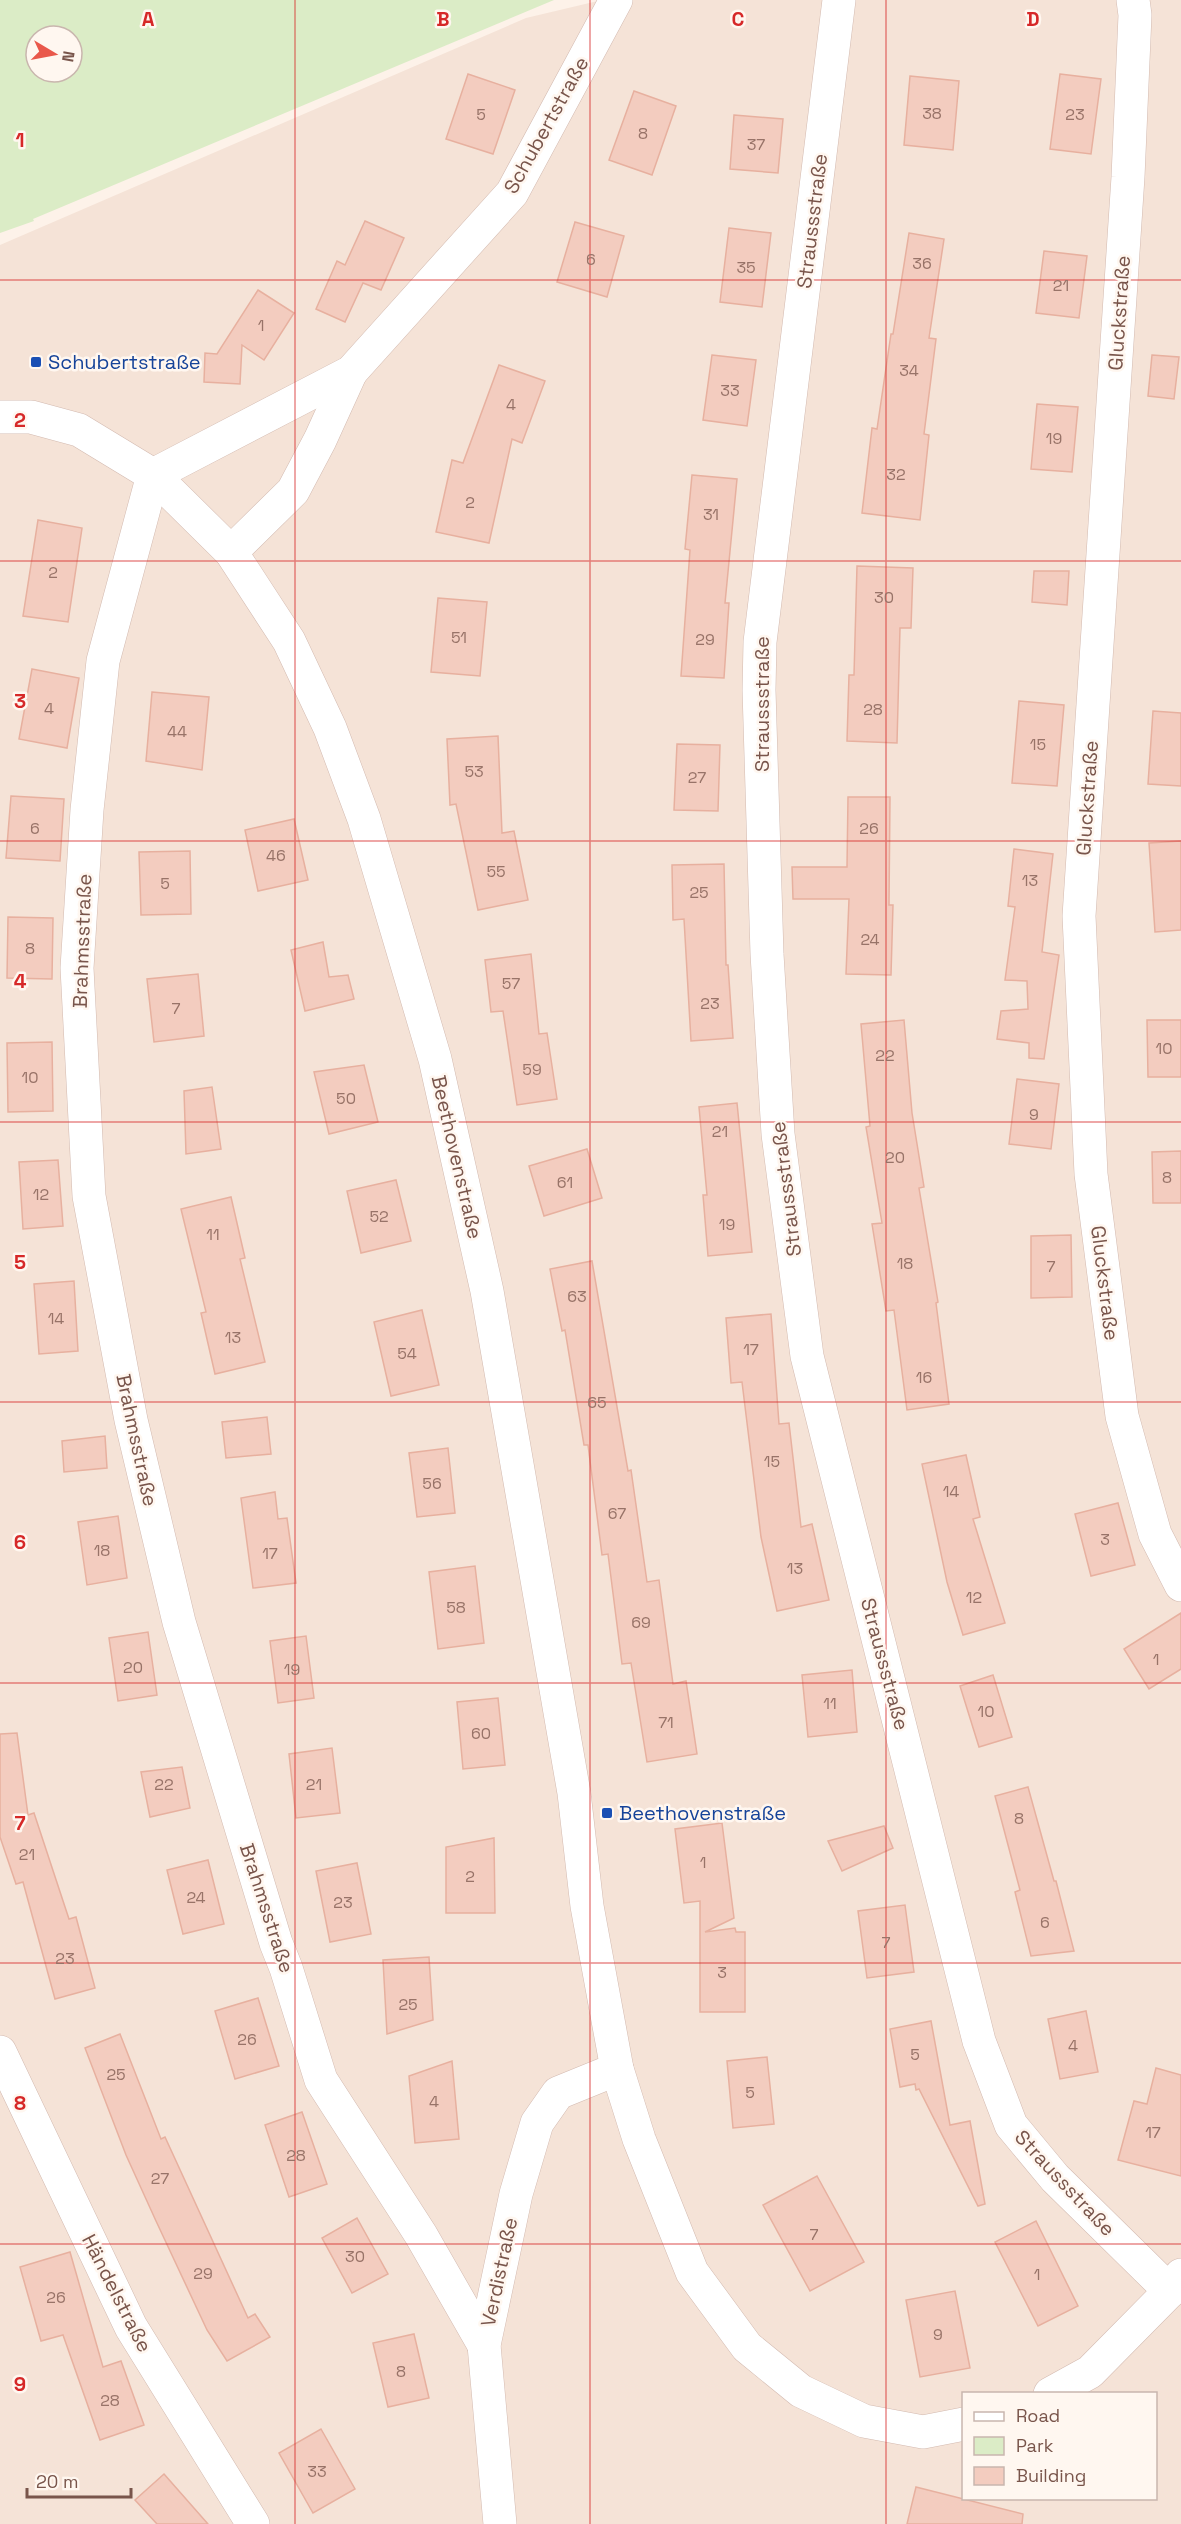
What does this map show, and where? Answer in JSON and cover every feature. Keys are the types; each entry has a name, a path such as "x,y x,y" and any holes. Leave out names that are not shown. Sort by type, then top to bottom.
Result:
{"street":[{"name":"Schubertstraße","path":"153,475 351,372 512,193 616,0"},
{"name":"Straussstraße","path":"839,0 760,642 759,690 766,942 778,1134 807,1356 979,2041 1011,2125 1055,2178 1176,2283"},
{"name":"Gluckstraße","path":"1133,0 1135,15 1128,177 1079,916 1091,1174 1122,1416 1155,1534 1181,1585"},
{"path":"231,552 293,491 320,440 351,372"},
{"name":"Beethovenstraße","path":"0,417 31,417 79,430 153,475 231,552 289,641 330,728 364,819 435,1059 488,1291 574,1793 587,1906 617,2069 639,2139 692,2272 747,2347 801,2391 864,2421 923,2432 962,2424"},
{"name":"Brahmsstraße","path":"153,475 103,661 87,810 77,968 89,1196 131,1420 179,1622 276,1943 321,2080 421,2235 484,2345"},
{"name":"Händelstraße","path":"0,2052 131,2327 253,2524"},
{"name":"Verdistraße","path":"500,2524 484,2345 516,2194 537,2123 558,2093 617,2069"},
{"path":"1054,2392 1090,2372 1176,2283"}],"shaded area":[{"path":"602,0 1181,0 1181,2524 0,2524 0,245 526,18"}],"green space":[{"path":"0,0 554,0 33,219 34,221 0,233"}],"building":[{"path":"468,74 515,90 493,154 446,139"},
{"path":"1060,74 1101,79 1091,154 1050,149"},
{"path":"910,76 959,81 953,150 904,145"},
{"path":"634,91 676,106 652,175 609,160"},
{"path":"734,115 783,119 778,173 730,169"},
{"path":"365,221 404,238 381,290 363,283 345,322 316,309 337,261 345,265"},
{"path":"575,222 624,236 607,297 557,282"},
{"path":"729,228 771,233 762,307 720,302"},
{"path":"909,233 944,239 929,338 936,339 924,434 929,435 920,520 862,513 872,428 877,429"},
{"path":"1044,251 1087,256 1079,318 1036,313"},
{"path":"258,290 294,313 264,360 242,345 240,384 204,382 205,353 217,354"},
{"path":"712,355 756,360 747,426 703,420"},
{"path":"1152,355 1179,357 1174,399 1148,396"},
{"path":"499,365 545,381 522,443 512,439 489,543 436,532 452,460 463,463"},
{"path":"1037,404 1078,407 1072,472 1031,469"},
{"path":"692,475 737,479 725,603 729,603 724,678 681,676 690,550 685,549"},
{"path":"38,520 82,528 68,622 23,616"},
{"path":"857,566 913,568 911,628 900,628 897,743 847,741 849,675 854,675"},
{"path":"1034,571 1069,571 1067,605 1032,602"},
{"path":"438,598 487,602 480,676 431,672"},
{"path":"32,669 79,678 67,748 19,739"},
{"path":"152,692 209,697 202,770 146,761"},
{"path":"1019,701 1064,705 1057,786 1012,783"},
{"path":"1153,711 1181,713 1181,786 1148,784"},
{"path":"498,736 502,833 514,831 528,900 478,910 456,804 450,805 447,739"},
{"path":"677,744 720,745 718,811 674,810"},
{"path":"11,796 64,799 60,861 6,858"},
{"path":"848,797 890,797 889,905 893,905 891,975 846,974 849,899 793,899 792,867 847,867"},
{"path":"294,819 308,880 258,891 245,830"},
{"path":"1181,841 1181,930 1155,932 1149,843"},
{"path":"1014,849 1053,854 1042,952 1059,955 1044,1059 1029,1058 1029,1043 997,1039 1001,1011 1028,1009 1027,981 1005,980 1015,907 1008,906"},
{"path":"190,851 191,914 141,915 139,852"},
{"path":"724,864 726,965 728,965 733,1038 691,1041 684,919 673,920 672,865"},
{"path":"8,917 53,918 52,979 7,978"},
{"path":"323,942 329,977 348,975 354,999 305,1011 291,950"},
{"path":"531,954 539,1034 547,1033 557,1099 517,1105 503,1011 491,1012 485,960"},
{"path":"198,974 204,1036 154,1042 147,979"},
{"path":"904,1020 912,1113 924,1187 919,1188 938,1302 936,1303 949,1404 907,1410 894,1310 886,1311 872,1224 882,1223 866,1127 870,1126 861,1024"},
{"path":"1147,1020 1181,1020 1181,1077 1148,1077"},
{"path":"52,1042 53,1111 8,1112 7,1043"},
{"path":"364,1065 378,1122 329,1134 314,1072"},
{"path":"1017,1079 1059,1084 1051,1149 1009,1144"},
{"path":"212,1087 221,1149 186,1154 184,1091"},
{"path":"737,1103 752,1252 708,1256 703,1195 707,1195 699,1107"},
{"path":"587,1149 602,1198 544,1216 529,1166"},
{"path":"1181,1151 1181,1203 1153,1203 1152,1152"},
{"path":"58,1160 63,1226 23,1229 19,1162"},
{"path":"396,1180 411,1241 361,1253 347,1191"},
{"path":"231,1197 245,1258 240,1259 265,1362 215,1374 201,1313 206,1312 181,1209"},
{"path":"1071,1235 1072,1297 1031,1298 1031,1236"},
{"path":"592,1261 628,1471 631,1470 647,1582 659,1580 673,1684 686,1681 697,1754 647,1762 631,1663 622,1664 608,1554 602,1555 588,1445 584,1445 565,1330 562,1331 550,1269"},
{"path":"74,1281 78,1351 39,1354 34,1284"},
{"path":"422,1310 439,1385 391,1396 374,1322"},
{"path":"771,1314 779,1424 789,1423 801,1527 812,1524 829,1600 777,1611 761,1537 742,1382 731,1383 726,1318"},
{"path":"267,1417 271,1454 226,1458 222,1422"},
{"path":"105,1436 107,1468 64,1472 62,1441"},
{"path":"448,1448 455,1513 417,1517 409,1453"},
{"path":"966,1455 980,1517 973,1519 1005,1623 963,1635 947,1582 922,1464"},
{"path":"275,1492 278,1519 287,1518 296,1583 253,1588 241,1498"},
{"path":"1118,1503 1135,1565 1091,1576 1075,1514"},
{"path":"118,1516 127,1578 87,1585 78,1522"},
{"path":"475,1566 484,1643 438,1649 429,1572"},
{"path":"1181,1613 1181,1669 1149,1689 1124,1649"},
{"path":"148,1632 157,1695 118,1701 109,1638"},
{"path":"306,1636 314,1698 278,1703 270,1641"},
{"path":"852,1670 857,1732 808,1737 802,1675"},
{"path":"993,1675 1012,1737 979,1747 960,1686"},
{"path":"498,1698 505,1765 463,1769 457,1702"},
{"path":"17,1733 28,1815 34,1813 69,1919 76,1917 95,1988 55,1999 23,1882 16,1884 0,1837 0,1734"},
{"path":"332,1748 340,1813 296,1818 289,1754"},
{"path":"182,1767 190,1808 150,1817 141,1772"},
{"path":"1028,1787 1074,1951 1031,1956 1015,1892 1020,1890 995,1796"},
{"path":"722,1823 734,1918 705,1932 735,1928 736,1932 745,1932 745,2012 700,2012 700,1901 684,1903 675,1829"},
{"path":"884,1826 893,1848 842,1871 828,1841"},
{"path":"494,1838 495,1913 446,1913 446,1847"},
{"path":"208,1860 224,1924 183,1934 167,1870"},
{"path":"357,1863 371,1934 330,1942 316,1871"},
{"path":"905,1905 914,1972 867,1978 858,1911"},
{"path":"429,1957 433,2020 387,2034 383,1960"},
{"path":"258,1998 279,2066 235,2079 215,2011"},
{"path":"1086,2011 1098,2072 1060,2079 1048,2019"},
{"path":"931,2021 950,2125 970,2121 985,2204 978,2206 919,2089 916,2090 915,2084 900,2087 890,2029"},
{"path":"120,2034 161,2139 165,2137 248,2318 255,2314 270,2337 227,2361 207,2330 126,2155 85,2048"},
{"path":"767,2057 774,2124 733,2128 727,2061"},
{"path":"452,2061 459,2139 415,2143 409,2076"},
{"path":"1156,2068 1181,2075 1181,2176 1118,2160 1134,2101 1147,2104"},
{"path":"302,2112 327,2184 289,2197 265,2125"},
{"path":"817,2176 864,2262 810,2291 763,2205"},
{"path":"357,2218 388,2274 352,2293 322,2238"},
{"path":"1036,2221 1078,2306 1038,2326 995,2242"},
{"path":"70,2252 103,2367 121,2361 144,2425 100,2440 63,2335 41,2341 20,2267"},
{"path":"955,2291 970,2368 920,2377 906,2300"},
{"path":"414,2334 429,2398 388,2407 373,2343"},
{"path":"321,2429 355,2489 313,2513 279,2453"},
{"path":"164,2474 208,2524 157,2524 135,2500"},
{"path":"916,2487 1023,2514 1022,2524 907,2524"}],"place":[{"name":"Schubertstraße","path":"36,362"},
{"name":"Beethovenstraße","path":"607,1813"}]}
